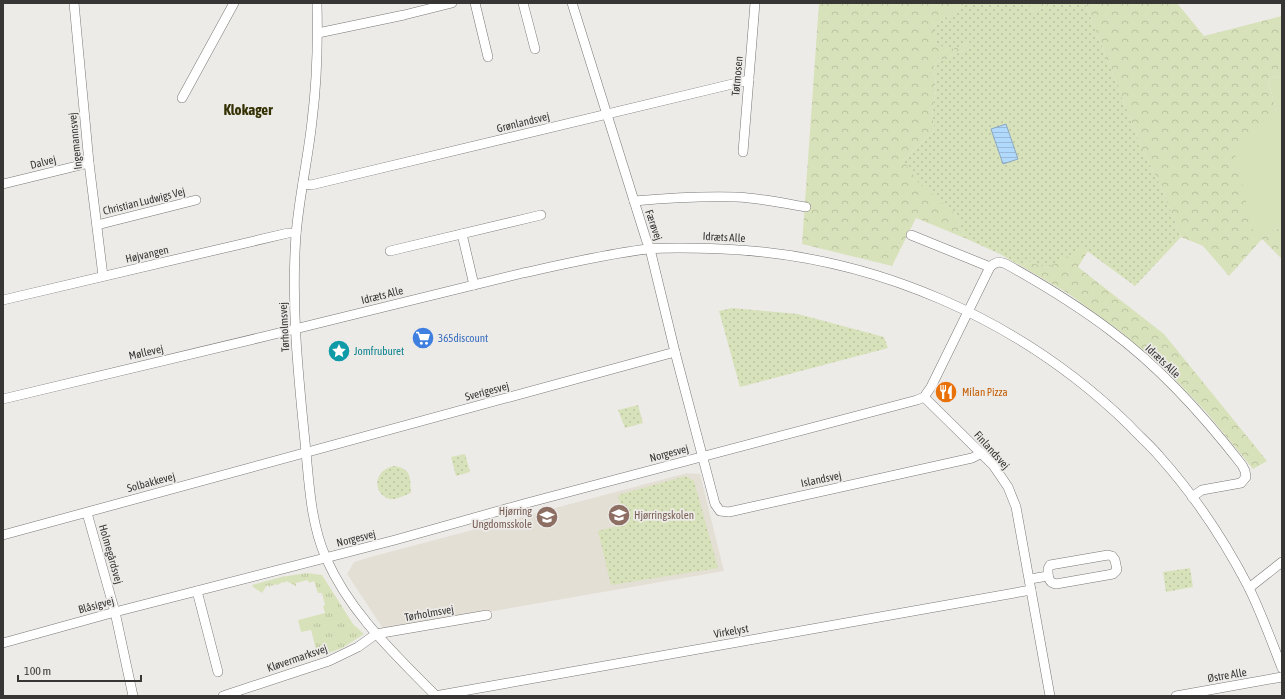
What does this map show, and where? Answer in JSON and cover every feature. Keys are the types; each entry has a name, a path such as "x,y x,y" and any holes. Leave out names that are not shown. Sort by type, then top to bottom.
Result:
{"street":[{"name":"Ingemannsvej","path":"74,3 89,163 104,276"},
{"path":"182,98 234,3"},
{"name":"Tørholmsvej","path":"317,3 318,33 316,77 312,122 296,233 294,265 295,329 306,452 315,525 326,557 335,576 355,608 376,634 436,696"},
{"path":"318,33 404,15 452,3"},
{"path":"475,3 488,57"},
{"path":"523,3 534,49"},
{"name":"Færøvej","path":"572,3 650,249 675,352 703,457"},
{"name":"Tøtmosen","path":"743,152 755,3"},
{"name":"Grønlandsvej","path":"303,184 311,185 749,80"},
{"name":"Dalvej","path":"3,184 89,163"},
{"path":"634,201 689,197 737,197 806,207"},
{"name":"Christian Ludwigs Vej","path":"97,225 196,200"},
{"path":"390,252 541,215"},
{"name":"Højvangen","path":"3,300 288,233 296,233"},
{"path":"462,234 474,285"},
{"name":"Idræts Alle","path":"911,235 990,267 996,262 1001,262 1037,281 1111,331 1160,373 1206,420 1242,465 1245,471 1246,477 1241,483 1199,491 1192,497"},
{"name":"Idræts Alle","path":"295,329 575,261 650,249 698,248 746,250 795,256 842,266 885,278 927,293 968,311 1009,333 1072,375 1110,407 1159,456 1192,497 1229,551 1249,588 1269,633 1282,668"},
{"path":"924,396 931,387 990,267"},
{"name":"Møllevej","path":"3,399 295,329"},
{"name":"Sverigesvej","path":"306,452 675,352"},
{"name":"Finlandsvej","path":"924,396 982,453 993,465 1008,487 1016,507 1050,696"},
{"name":"Norgesvej","path":"326,557 395,540 917,400 924,396"},
{"name":"Solbakkevej","path":"3,535 306,452"},
{"name":"Islandsvej","path":"703,457 715,504 720,511 729,512 972,458 982,453"},
{"name":"Holmegårdsvej","path":"87,512 115,612 133,696"},
{"path":"1108,554 1114,557 1116,572 1113,574 1056,584 1051,583 1048,576 1048,569 1053,565 1108,554"},
{"name":"Blåsigvej","path":"3,643 326,557"},
{"path":"1249,588 1282,562"},
{"path":"1030,579 1048,576"},
{"name":"Virkelyst","path":"436,696 1031,590"},
{"path":"197,591 218,672"},
{"name":"Tørholmsvej","path":"376,634 487,615"},
{"name":"Kløvermarksvej","path":"223,696 329,661 358,647 376,634"},
{"name":"Østre Alle","path":"1176,696 1282,677"}],"shaded area":[{"name":"Hjørringskolen","path":"687,473 700,474 724,571 384,630 347,574 354,562 374,556"}],"green space":[{"path":"819,3 966,3 933,27 953,48 969,42 972,47 934,63 936,90 932,113 935,130 903,160 955,214 967,239 916,218 892,266 802,244"},
{"path":"966,3 1029,3 1032,12 1055,3 1085,3 1142,149 1161,187 1181,237 1135,286 1083,248 1047,268 1028,261 1023,267 1000,254 967,239 955,214 918,182 903,160 935,130 932,113 936,90 934,63 972,47 969,42 953,49 937,45 933,27"},
{"path":"1029,3 1055,3 1032,12"},
{"path":"1085,3 1177,3 1204,36 1282,16 1282,75 1268,79 1276,111 1255,234 1282,228 1282,259 1262,239 1229,276 1203,246 1181,237 1161,187 1142,149"},
{"path":"1282,75 1282,228 1254,235 1233,145 1276,111 1268,79"},
{"path":"1097,221 1088,251 1078,267 1164,334 1267,461 1253,469 1207,413 1166,370 1121,332 1069,294 1023,267 1028,261 1047,268"},
{"path":"732,308 798,314 884,337 888,348 740,387 719,311"},
{"path":"638,405 643,423 625,428 618,410"},
{"path":"465,454 470,472 456,476 451,457"},
{"path":"394,466 404,469 409,475 411,493 398,498 390,499 384,497 380,493 377,482 382,472 387,468"},
{"path":"686,476 694,481 718,568 611,585 598,531 625,524 618,495"},
{"path":"1190,568 1193,587 1166,592 1163,572"},
{"path":"307,573 322,575 353,624 364,634 342,648 318,657 311,630 301,632 298,620 325,613 322,593 318,593 314,581 309,583 308,580 296,583 296,586 286,581 285,583 275,584 273,586 271,585 270,587 267,585 262,593 252,585 281,577"}],"water":[{"path":"1006,124 1018,159 1003,164 991,129"}],"place":[{"name":"365discount","path":"423,338"},
{"name":"Jomfruburet","path":"339,351"},
{"name":"Milan Pizza","path":"946,392"},
{"name":"Hjørringskolen","path":"619,515"},
{"name":"Hjørring Ungdomsskole","path":"547,517"}],"district":[{"name":"Klokager","path":"248,110"}]}
